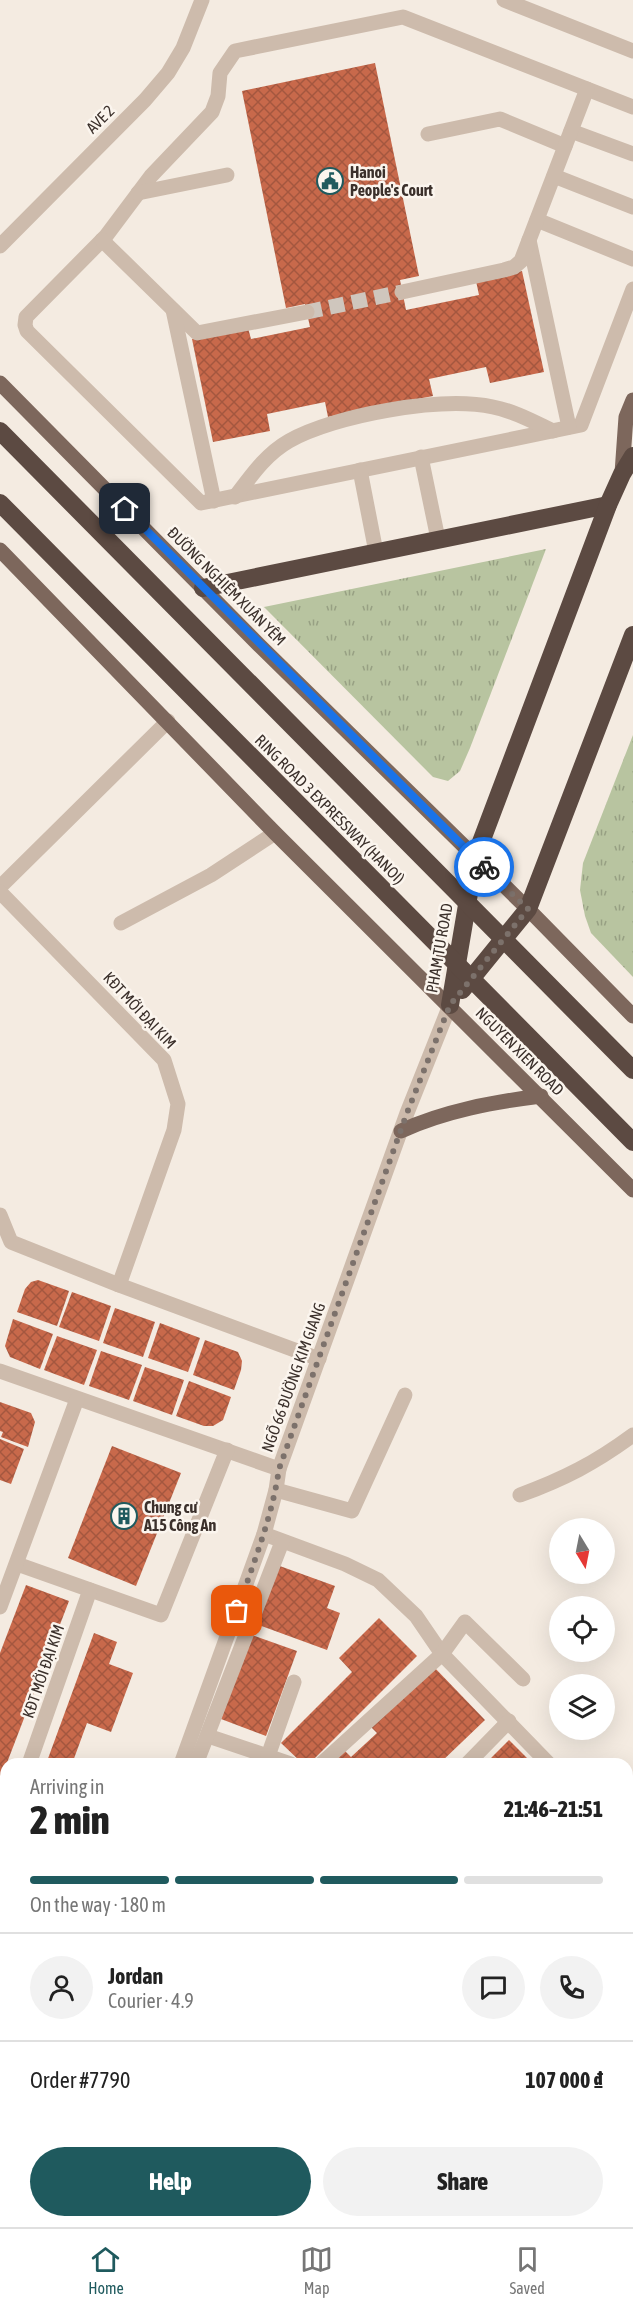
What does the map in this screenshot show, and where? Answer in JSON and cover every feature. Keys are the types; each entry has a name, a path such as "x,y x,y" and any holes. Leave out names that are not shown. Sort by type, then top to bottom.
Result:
{"highway":[{"name":"RING ROAD 3 EXPRESSWAY (HANOI)","path":"0,431 633,1070"},
{"path":"621,474 633,456"},
{"name":"PHAM TU ROAD","path":"450,1005 475,858 621,474"},
{"name":"RING ROAD 3 EXPRESSWAY (HANOI)","path":"0,503 633,1142"},
{"path":"203,588 608,505"},
{"name":"PHAM TU ROAD","path":"450,1005 528,909 633,635"}],"main road":[{"name":"ĐƯỜNG NGHIÊM XUÂN YÊM","path":"0,383 475,858"},
{"path":"621,474 626,417 633,400"},
{"path":"0,550 168,721"},
{"name":"NGUYEN XIEN ROAD","path":"168,721 275,833 633,1190"},
{"path":"475,858 633,1016"},
{"path":"400,1131 434,1118 541,1096"}],"street":[{"name":"AVE 2","path":"0,246 145,100 168,73 183,48 202,0"},
{"path":"504,0 528,4 633,51"},
{"path":"208,502 36,339 25,325 26,317 102,240 151,176 212,112 218,96 220,73 235,51 403,17 633,106"},
{"path":"402,292 514,267 521,261 588,89"},
{"path":"428,134 500,119 565,146"},
{"path":"571,131 633,154"},
{"path":"138,193 227,175"},
{"path":"554,176 633,207"},
{"path":"537,220 633,259"},
{"path":"102,240 196,333 307,312"},
{"path":"529,240 575,426"},
{"path":"575,426 633,289"},
{"path":"173,310 208,502"},
{"path":"235,496 263,461 288,442 344,420 432,404 463,402 495,407 553,431"},
{"path":"208,502 575,426"},
{"path":"421,457 438,539"},
{"path":"360,470 376,552"},
{"path":"0,887 168,721"},
{"path":"121,923 211,875 275,833"},
{"name":"KĐT MỚI ĐẠI KIM","path":"0,892 164,1060 178,1104 174,1130 119,1285"},
{"name":"NGÕ 66 ĐƯỜNG KIM GIANG","path":"183,1758 264,1534 279,1469 400,1131 450,1005"},
{"path":"0,1215 11,1242 119,1285 319,1359"},
{"path":"0,1371 279,1469"},
{"path":"276,1490 352,1511 405,1395"},
{"path":"0,1607 77,1399"},
{"path":"520,1495 559,1481 594,1463 633,1435"},
{"path":"17,1564 161,1615 227,1450"},
{"path":"264,1534 345,1564 378,1580 416,1616 442,1654 543,1758"},
{"path":"199,1758 282,1542"},
{"name":"KĐT MỚI ĐẠI KIM","path":"31,1758 90,1590"},
{"path":"328,1758 442,1654 465,1622 523,1679"},
{"path":"268,1756 294,1682"},
{"path":"473,1758 509,1721"},
{"path":"208,1736 274,1758"}],"green space":[{"path":"546,549 470,748 460,771 448,781 433,777 264,607"},
{"path":"633,735 633,977 591,933 580,890 583,863"}],"building":[{"name":"Hanoi People's Court","path":"375,63 419,276 400,280 406,310 479,295 476,281 522,271 544,372 490,383 486,367 429,379 433,396 328,417 325,402 267,414 270,431 213,442 192,339 248,328 251,339 310,327 305,304 286,308 242,91"},
{"path":"38,1280 69,1291 57,1326 17,1312 25,1289 31,1282"},
{"path":"72,1292 111,1306 99,1341 59,1327"},
{"path":"115,1308 155,1322 143,1357 103,1343"},
{"path":"13,1319 53,1334 40,1369 10,1357 5,1346"},
{"path":"160,1323 200,1338 188,1372 148,1358"},
{"path":"57,1336 97,1350 84,1385 44,1370"},
{"path":"205,1340 238,1352 242,1361 234,1390 193,1375"},
{"path":"101,1351 142,1365 129,1400 89,1386"},
{"path":"145,1367 184,1380 172,1415 133,1401"},
{"path":"189,1381 231,1397 223,1420 213,1426 204,1426 176,1416"},
{"path":"0,1402 31,1413 35,1422 28,1447 1,1437 3,1432 0,1431"},
{"path":"0,1439 24,1449 11,1484 0,1480"},
{"name":"Chung cư A15 Công An","path":"112,1446 181,1473 136,1586 68,1558"},
{"path":"277,1565 335,1586 327,1608 340,1613 327,1650 256,1624"},
{"path":"26,1585 69,1601 9,1758 0,1758 0,1653"},
{"path":"379,1618 417,1656 315,1758 297,1758 281,1743 352,1672 339,1658"},
{"path":"94,1633 117,1642 109,1664 133,1673 111,1732 87,1723 74,1758 48,1758"},
{"path":"252,1635 297,1651 266,1736 221,1719"},
{"path":"433,1666 485,1720 445,1758 333,1758 342,1748 351,1757 377,1733 370,1726"},
{"path":"509,1740 527,1758 491,1758"}],"tunnel":[{"path":"307,312 402,292"}],"way so far":[{"path":"237,1611 264,1534 279,1469 407,1113 450,1005 528,909 484,867"}],"place":[{"name":"Hanoi People's Court","path":"330,181"},
{"name":"Chung cư A15 Công An","path":"124,1516"}],"route":[{"path":"125,509 484,867"}]}
